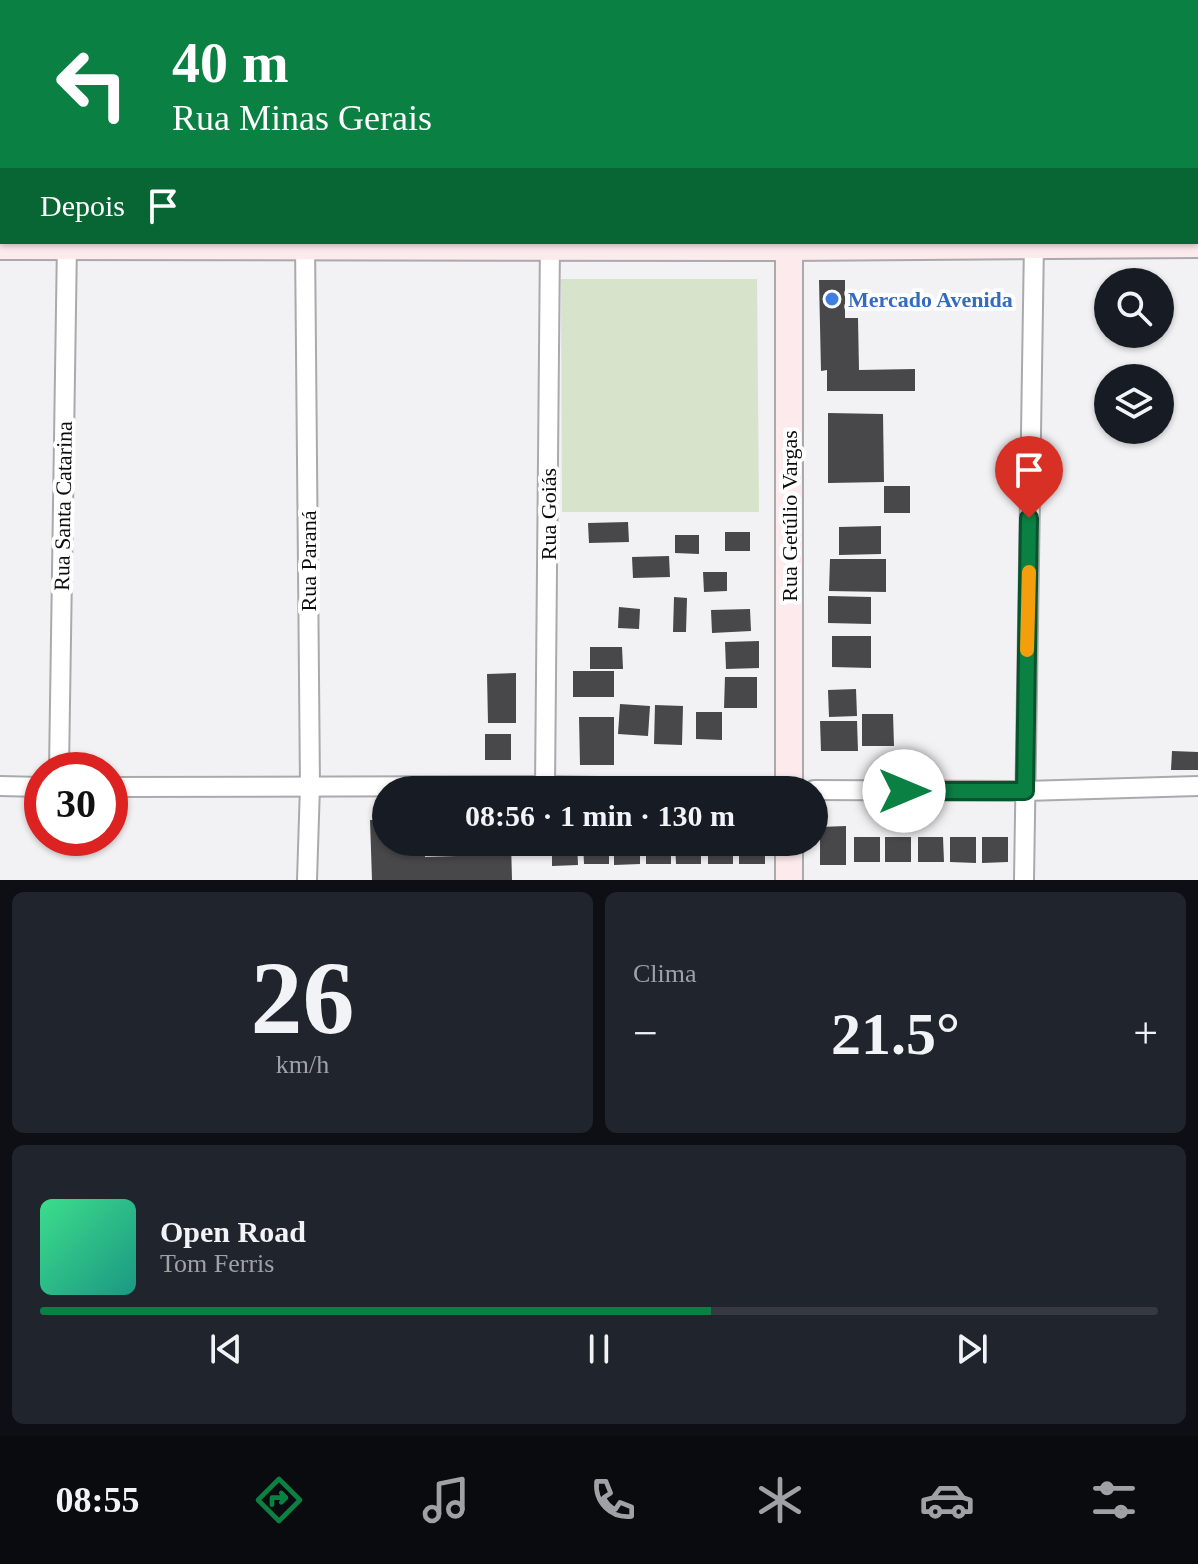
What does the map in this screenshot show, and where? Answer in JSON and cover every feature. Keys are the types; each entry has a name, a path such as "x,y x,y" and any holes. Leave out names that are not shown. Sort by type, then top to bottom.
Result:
{"street":[{"name":"Rua Santa Catarina","path":"59,752 67,244"},
{"name":"Rua Paraná","path":"305,244 310,786 307,880"},
{"name":"Rua Goiás","path":"545,776 550,244"},
{"path":"0,246 789,244"},
{"name":"Rua Getúlio Vargas","path":"789,244 789,776"},
{"path":"1024,880 1034,244"},
{"path":"0,786 24,787"},
{"path":"128,787 372,786"},
{"path":"828,790 1025,791 1198,786"},
{"path":"789,856 789,880"}],"green space":[{"path":"561,279 757,279 759,512 562,512"}],"building":[{"path":"819,280 845,280 845,318 858,318 859,370 915,369 915,391 827,391 827,370 821,371"},
{"path":"828,413 883,414 884,482 828,483"},
{"path":"884,486 910,486 910,513 884,513"},
{"path":"628,522 629,542 589,543 588,523"},
{"path":"881,526 881,554 839,555 839,527"},
{"path":"725,532 750,532 750,551 725,551"},
{"path":"675,535 699,535 699,554 675,553"},
{"path":"669,556 670,577 633,578 632,557"},
{"path":"830,559 886,559 886,592 829,591"},
{"path":"703,572 727,572 727,591 704,592"},
{"path":"828,596 871,597 871,624 828,623"},
{"path":"674,597 687,598 686,632 673,632"},
{"path":"619,607 640,609 639,629 618,628"},
{"path":"750,609 751,631 712,633 711,610"},
{"path":"832,636 871,636 871,668 832,667"},
{"path":"759,641 759,668 726,669 725,642"},
{"path":"590,647 622,647 623,669 590,669"},
{"path":"573,671 614,671 614,697 573,697"},
{"path":"516,673 516,723 488,723 487,674"},
{"path":"725,677 757,677 757,708 724,708"},
{"path":"856,689 857,716 829,717 828,690"},
{"path":"620,704 650,706 648,736 618,734"},
{"path":"655,705 683,706 682,745 654,744"},
{"path":"696,712 722,712 722,740 696,739"},
{"path":"862,714 893,714 894,746 862,746"},
{"path":"579,717 614,717 614,765 580,765"},
{"path":"820,721 857,721 858,751 821,751"},
{"path":"485,734 511,734 511,760 485,760"},
{"path":"1172,751 1198,752 1198,770 1171,770"},
{"path":"370,820 372,856 511,856 512,880 372,880"},
{"path":"846,826 846,865 820,865 820,856 828,856 828,827"},
{"path":"854,837 880,837 880,862 854,862"},
{"path":"885,837 911,837 911,862 885,862"},
{"path":"918,837 943,837 944,862 918,862"},
{"path":"950,837 976,837 976,863 950,862"},
{"path":"982,837 1008,837 1008,862 982,863"},
{"path":"552,856 578,856 578,865 552,866"},
{"path":"584,856 609,856 609,864 584,864"},
{"path":"614,856 640,856 640,864 614,865"},
{"path":"646,856 671,856 671,864 646,864"},
{"path":"676,856 701,856 701,864 676,864"},
{"path":"708,856 733,856 733,864 708,864"},
{"path":"739,856 765,856 765,864 739,864"}],"slow traffic":[{"path":"1027,650 1029,572"}],"place":[{"name":"Mercado Avenida","path":"832,299"}],"route":[{"path":"904,791 1025,791 1029,518"}]}
